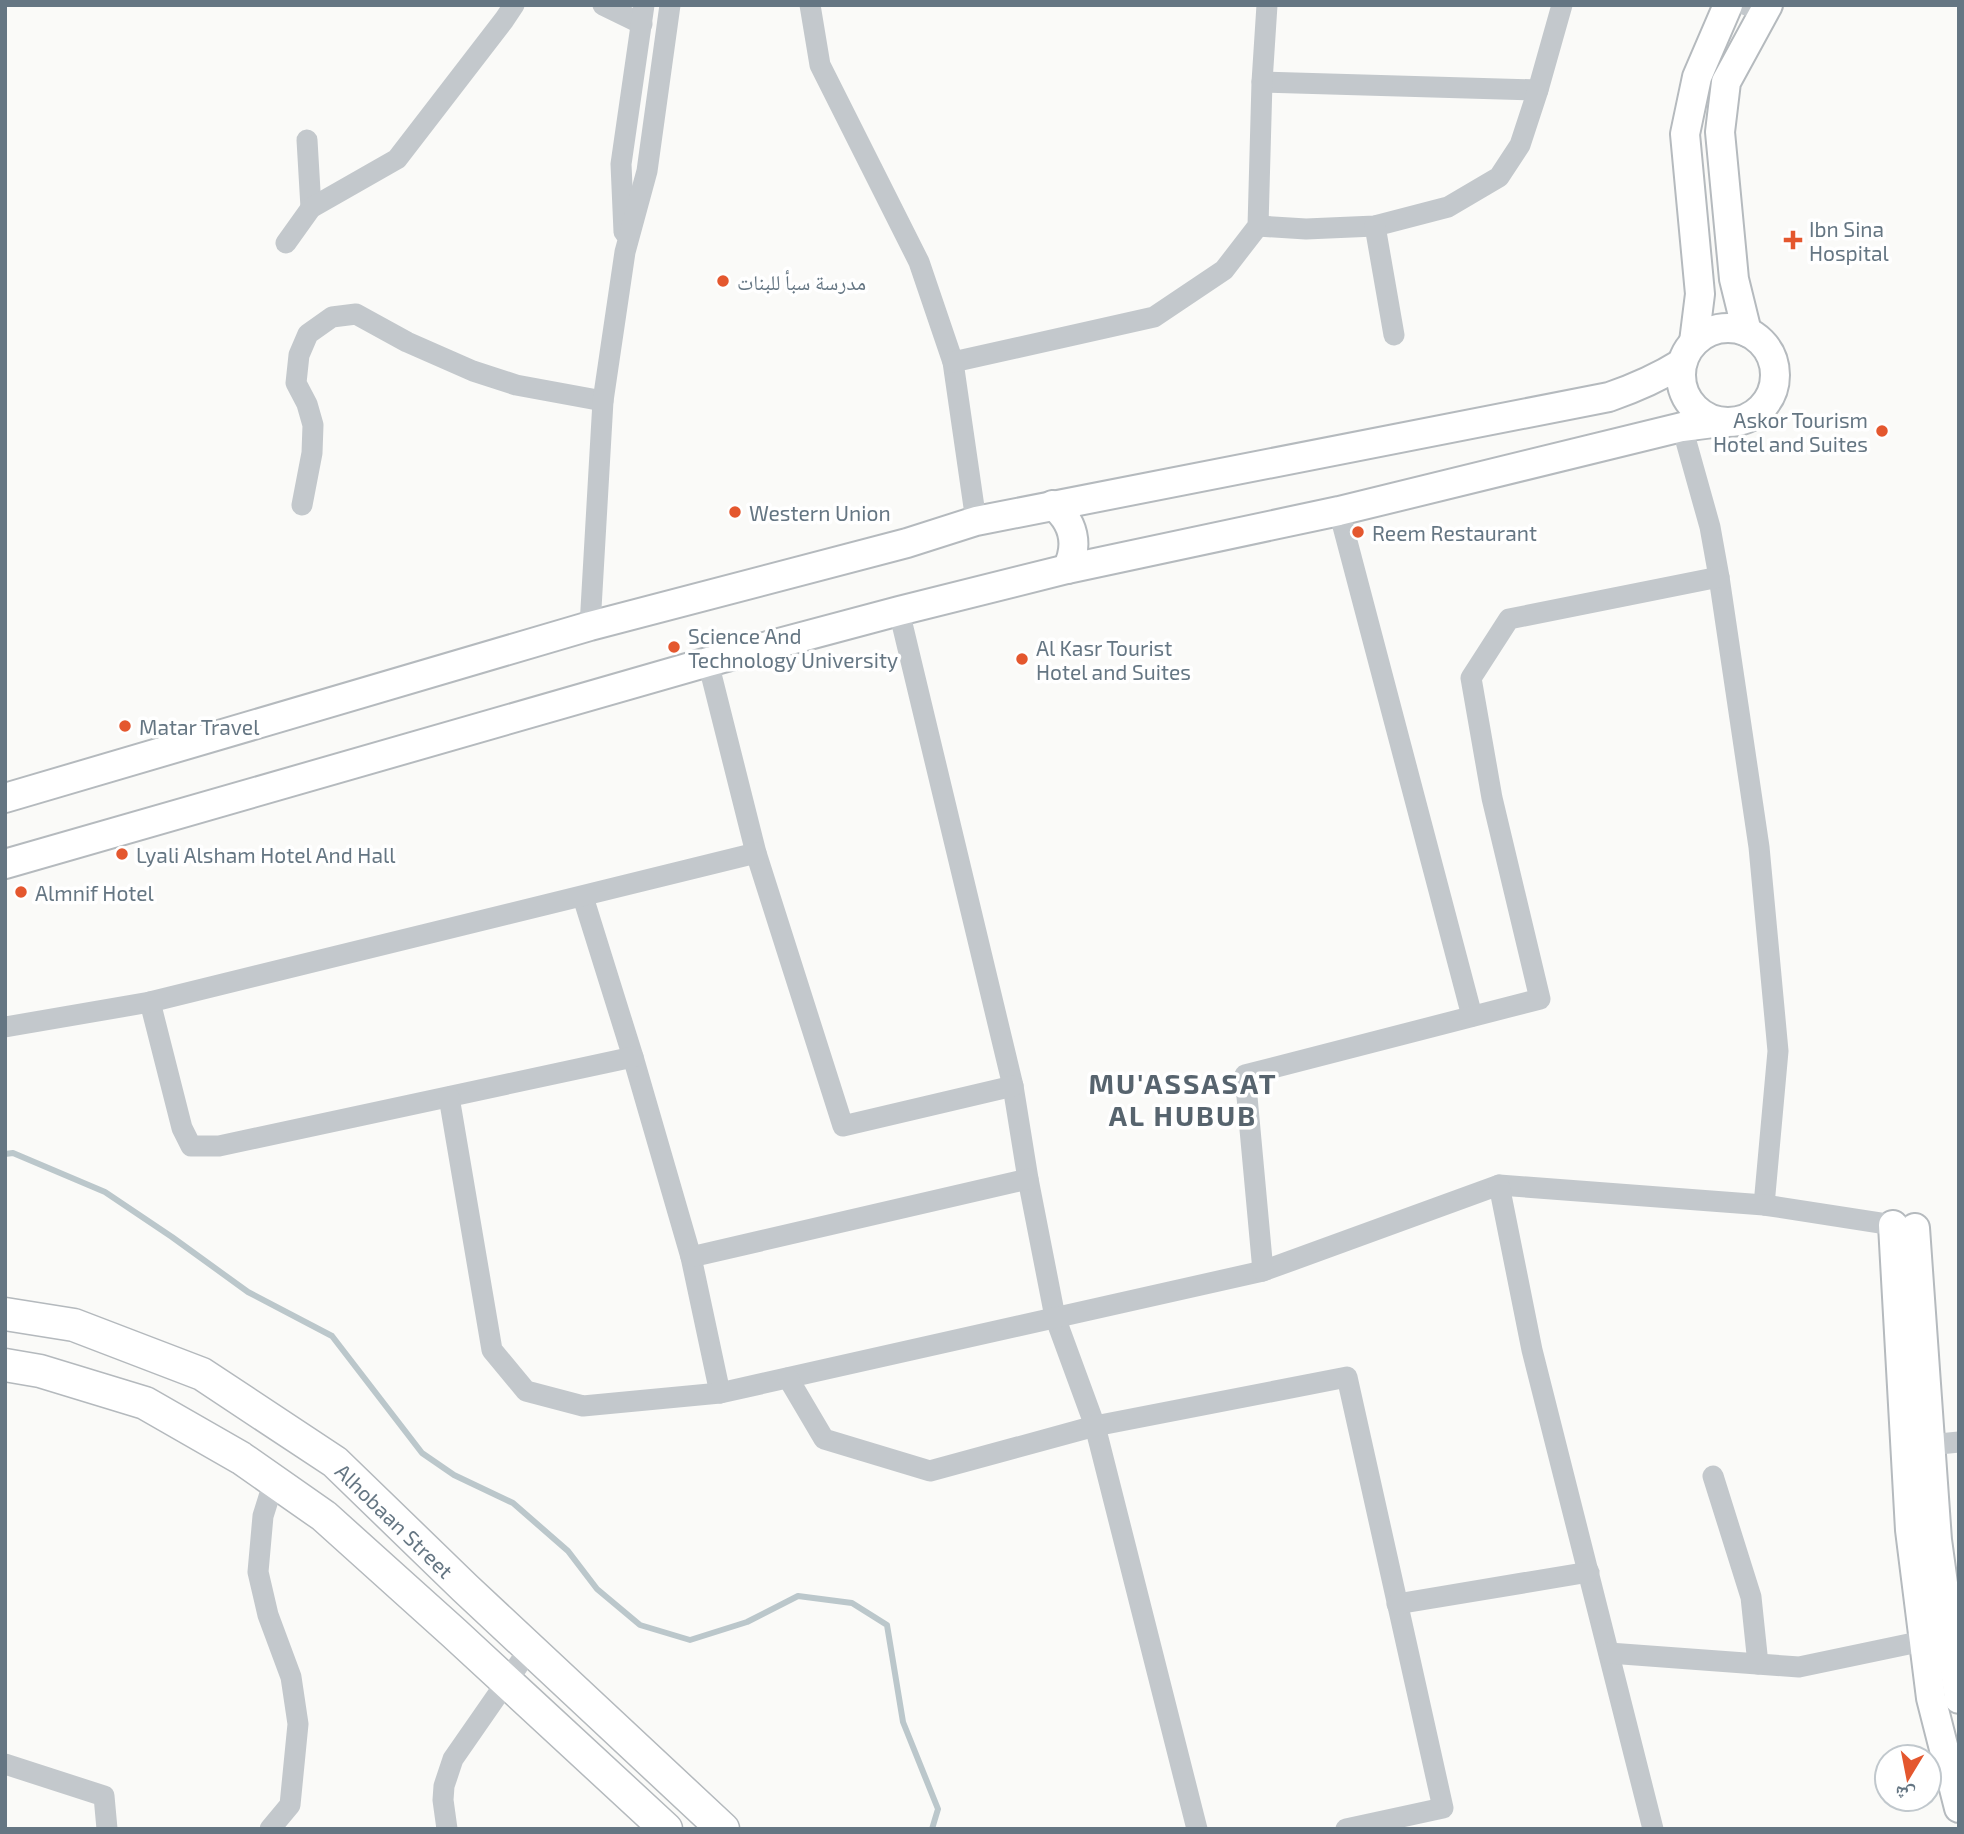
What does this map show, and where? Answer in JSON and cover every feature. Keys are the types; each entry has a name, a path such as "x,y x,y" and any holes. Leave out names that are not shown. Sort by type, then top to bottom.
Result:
{"highway":[{"name":"Alhobaan Street","path":"5,1314 74,1325 202,1374 335,1462 723,1829"},
{"name":"Alhobaan Street","path":"5,1365 40,1371 145,1404 241,1458 324,1516 666,1829"}],"main road":[{"path":"1721,422 1706,417 1693,408 1684,395 1681,379 1700,294 1685,134 1697,77 1728,5"},
{"path":"1747,332 1734,279 1720,132 1726,82 1759,7"},
{"path":"5,798 590,626 907,543 976,521 1609,397 1659,377 1688,353 1705,334 1718,329 1733,328 1747,332 1769,351 1774,366 1775,381 1771,395 1763,407 1736,422 1682,426 1339,511 1067,569 899,611 708,662 5,864"},
{"path":"1053,505 1066,518 1073,534 1073,552 1067,569"},
{"path":"1904,1227 1937,1540 1959,1699"},
{"path":"1904,1227 1910,1530 1931,1698 1959,1808"}],"street":[{"path":"286,243 311,208 397,159 513,5"},
{"path":"603,5 643,15 621,164 625,252"},
{"path":"590,626 603,401 625,252 647,171 670,5"},
{"path":"810,5 820,65 919,262 953,362 976,521"},
{"path":"953,362 1154,317 1224,270 1258,226 1267,5"},
{"path":"1258,226 1306,229 1376,226 1448,207 1499,177 1520,145 1562,5"},
{"path":"1262,82 1538,90"},
{"path":"307,141 311,208"},
{"path":"1376,226 1394,335"},
{"path":"302,505 312,453 313,425 307,404 296,383 299,355 308,334 332,317 356,314 407,342 473,372 516,385 603,401"},
{"path":"1682,426 1710,527 1759,847 1778,1051 1763,1205"},
{"path":"1339,511 1472,1016"},
{"path":"1263,1271 1245,1075 1540,999 1492,798 1471,678 1509,619 1719,577"},
{"path":"899,611 1013,1086 1055,1317 1095,1426 1197,1829"},
{"path":"708,662 756,853 843,1126 1013,1086"},
{"path":"5,1027 150,1002 756,853"},
{"path":"583,897 691,1257 720,1393"},
{"path":"150,1002 182,1128 191,1146 219,1146 633,1057"},
{"path":"449,1097 492,1350 526,1391 583,1406 720,1393 1263,1271 1499,1185 1763,1205 1904,1227"},
{"path":"691,1257 1028,1179"},
{"path":"1499,1185 1532,1350 1653,1829"},
{"path":"788,1378 824,1439 930,1471 1095,1426 1347,1377 1443,1808 1346,1829"},
{"path":"1929,1445 1959,1442"},
{"path":"1713,1476 1751,1597 1758,1664"},
{"path":"270,1829 290,1805 298,1724 291,1676 268,1615 258,1572 263,1516 274,1481"},
{"path":"1397,1604 1589,1572"},
{"path":"1609,1653 1799,1667 1923,1641"},
{"path":"447,1829 443,1800 447,1772 458,1750 530,1648"},
{"path":"5,1764 104,1796 107,1829"}],"waterway":[{"path":"5,1154 13,1153 105,1192 248,1292 332,1336 422,1453 454,1475 513,1503 568,1551 597,1589 640,1625 690,1640 747,1622 798,1596 852,1603 887,1625 903,1722 938,1809 932,1829"}],"place":[{"name":"Ibn Sina Hospital","path":"1793,240"},
{"name":"مدرسة سبأ للبنات","path":"723,281"},
{"name":"Askor Tourism Hotel and Suites","path":"1882,431"},
{"name":"Western Union","path":"735,512"},
{"name":"Reem Restaurant","path":"1358,532"},
{"name":"Science And Technology University","path":"674,647"},
{"name":"Al Kasr Tourist Hotel and Suites","path":"1022,659"},
{"name":"Matar Travel","path":"125,726"},
{"name":"Lyali Alsham Hotel And Hall","path":"122,854"},
{"name":"Almnif Hotel","path":"21,892"}],"district":[{"name":"MU'ASSASAT AL HUBUB","path":"1183,1099"}]}
